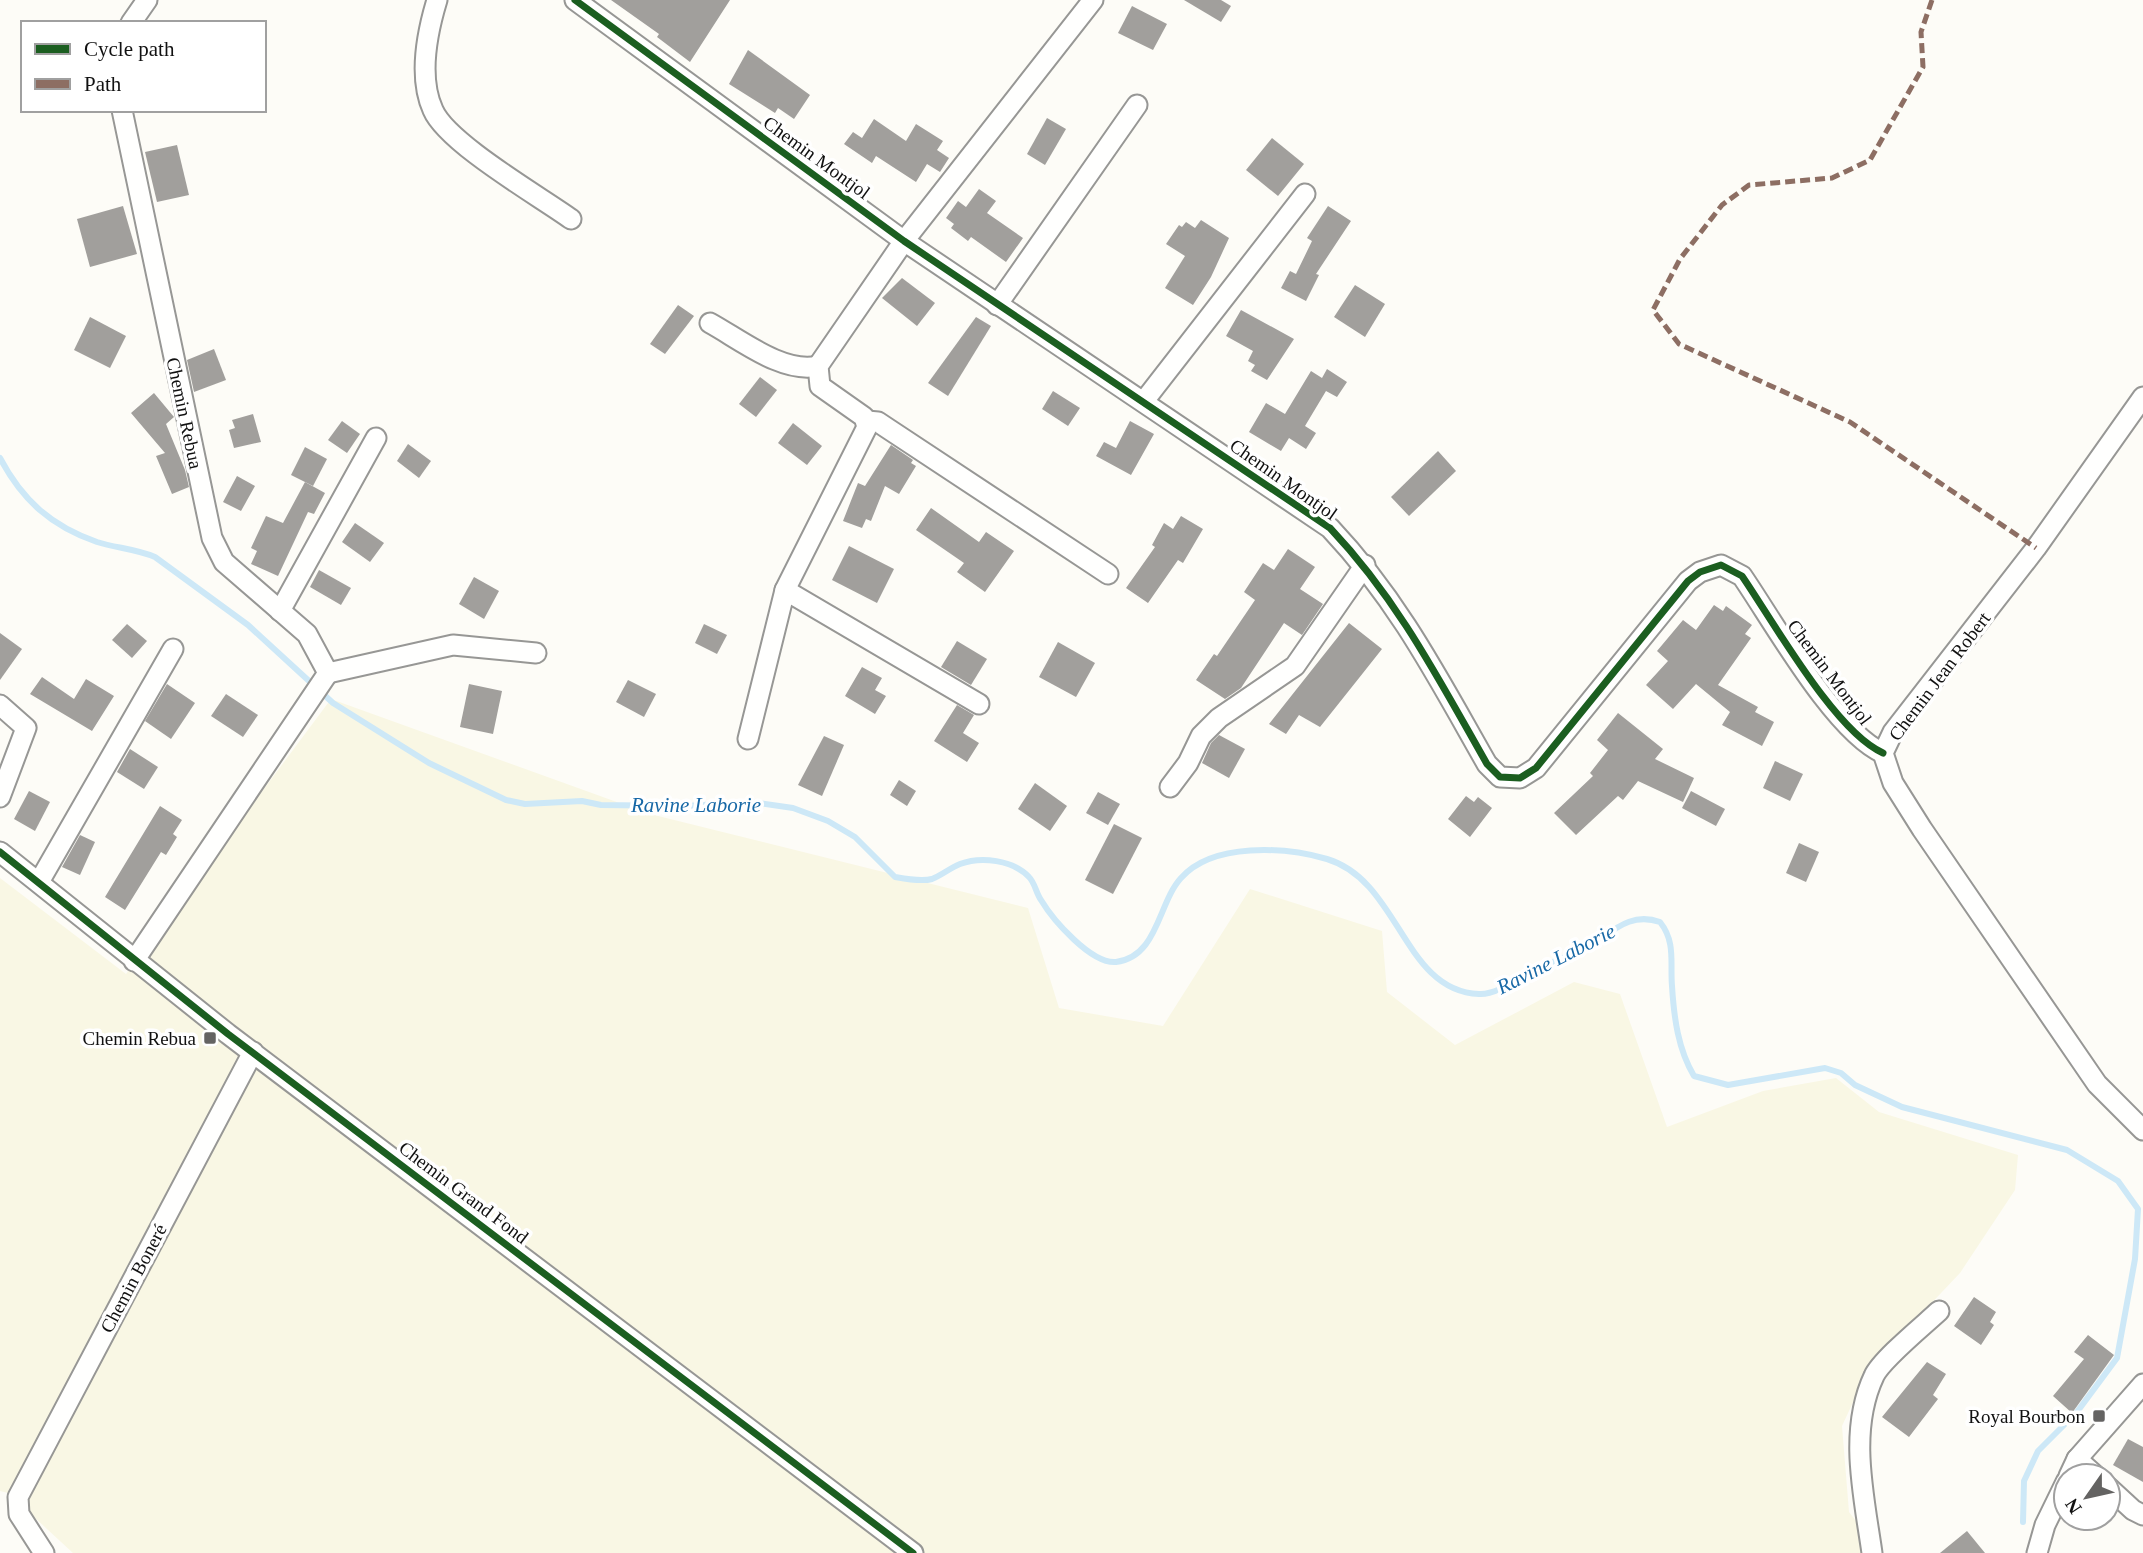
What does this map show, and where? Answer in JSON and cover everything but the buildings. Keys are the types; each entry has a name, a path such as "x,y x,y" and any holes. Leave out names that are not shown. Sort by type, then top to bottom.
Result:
{"street":[{"path":"132,21 147,0"},
{"path":"438,0 430,23 425,81 433,111 452,135 571,219"},
{"name":"Chemin Montjol","path":"575,0 904,241 1330,528 1365,565 1404,618 1487,764 1500,777 1520,778 1536,768 1688,582 1700,572 1721,565 1742,576 1821,691 1857,737 1883,752"},
{"path":"1093,0 904,241 818,366 818,381 825,391 867,421 878,422 1108,574"},
{"path":"997,305 1137,105"},
{"name":"Chemin Rebua","path":"122,112 212,538 224,562 307,634 326,677"},
{"path":"1144,401 1305,194"},
{"path":"710,323 788,365 804,369 818,366"},
{"name":"Chemin Jean Robert","path":"2143,397 2036,548 1893,732 1883,752 1893,783 1929,840 2097,1084 2143,1130"},
{"path":"748,739 785,590 864,436 867,421"},
{"path":"280,611 376,438"},
{"path":"1170,787 1188,763 1201,736 1219,718 1294,666 1365,565"},
{"path":"785,590 979,704"},
{"path":"134,961 302,708 326,677 453,645 536,653"},
{"path":"39,882 173,649"},
{"path":"0,705 26,728 0,797"},
{"name":"Chemin Grand Fond","path":"0,852 134,961 913,1553"},
{"name":"Chemin Boneré","path":"44,1553 22,1522 8,1509 253,1052"},
{"path":"1872,1553 1859,1451 1862,1414 1874,1374 1938,1311"},
{"path":"2077,1462 2143,1384"},
{"path":"2122,1500 2143,1515"},
{"path":"2037,1553 2052,1511"}],"shaded area":[{"path":"331,699 650,814 1028,908 1059,1008 1163,1026 1250,889 1382,931 1387,992 1455,1045 1574,982 1620,994 1667,1127 1763,1091 1836,1078 1879,1112 2018,1155 2015,1190 1960,1273 1868,1370 1842,1426 1849,1512 1881,1553 73,1553 8,1493 0,1491 0,878 126,974"}],"waterway":[{"name":"Ravine Laborie","path":"0,458 28,499 52,519 97,542 155,557 248,625 333,703 429,763 506,800 525,804 582,801 601,805 686,806 752,802 793,808 828,821 855,837 895,877 928,880 956,866 977,860 1006,863 1029,877 1039,897 1063,929 1084,949 1106,961 1116,962 1130,958 1141,950 1156,928 1173,889 1195,866 1211,858 1250,850 1310,855 1327,859 1351,871 1371,889 1433,975 1454,988 1479,994 1498,990 1540,967 1580,951 1627,922 1648,919 1660,922 1670,945 1678,1033 1694,1076 1728,1085 1825,1068 1841,1073 1855,1085 1902,1107 2067,1150 2118,1181 2138,1209 2135,1259 2117,1358 2077,1412 2038,1451 2024,1481 2023,1522"}],"marked path":[{"path":"1932,0 1921,32 1923,67 1870,160 1832,178 1749,185 1722,205 1680,259 1653,310 1679,344 1850,422 2036,548"}],"cycle path":[{"path":"575,0 904,241 1330,528 1397,612 1487,764 1500,777 1520,778 1536,768 1688,581 1700,572 1721,565 1742,576 1825,700 1864,741 1883,753"},
{"path":"0,852 228,1034 913,1553"}],"place":[{"name":"Chemin Rebua","path":"210,1038"},
{"name":"Royal Bourbon","path":"2099,1416"}]}
